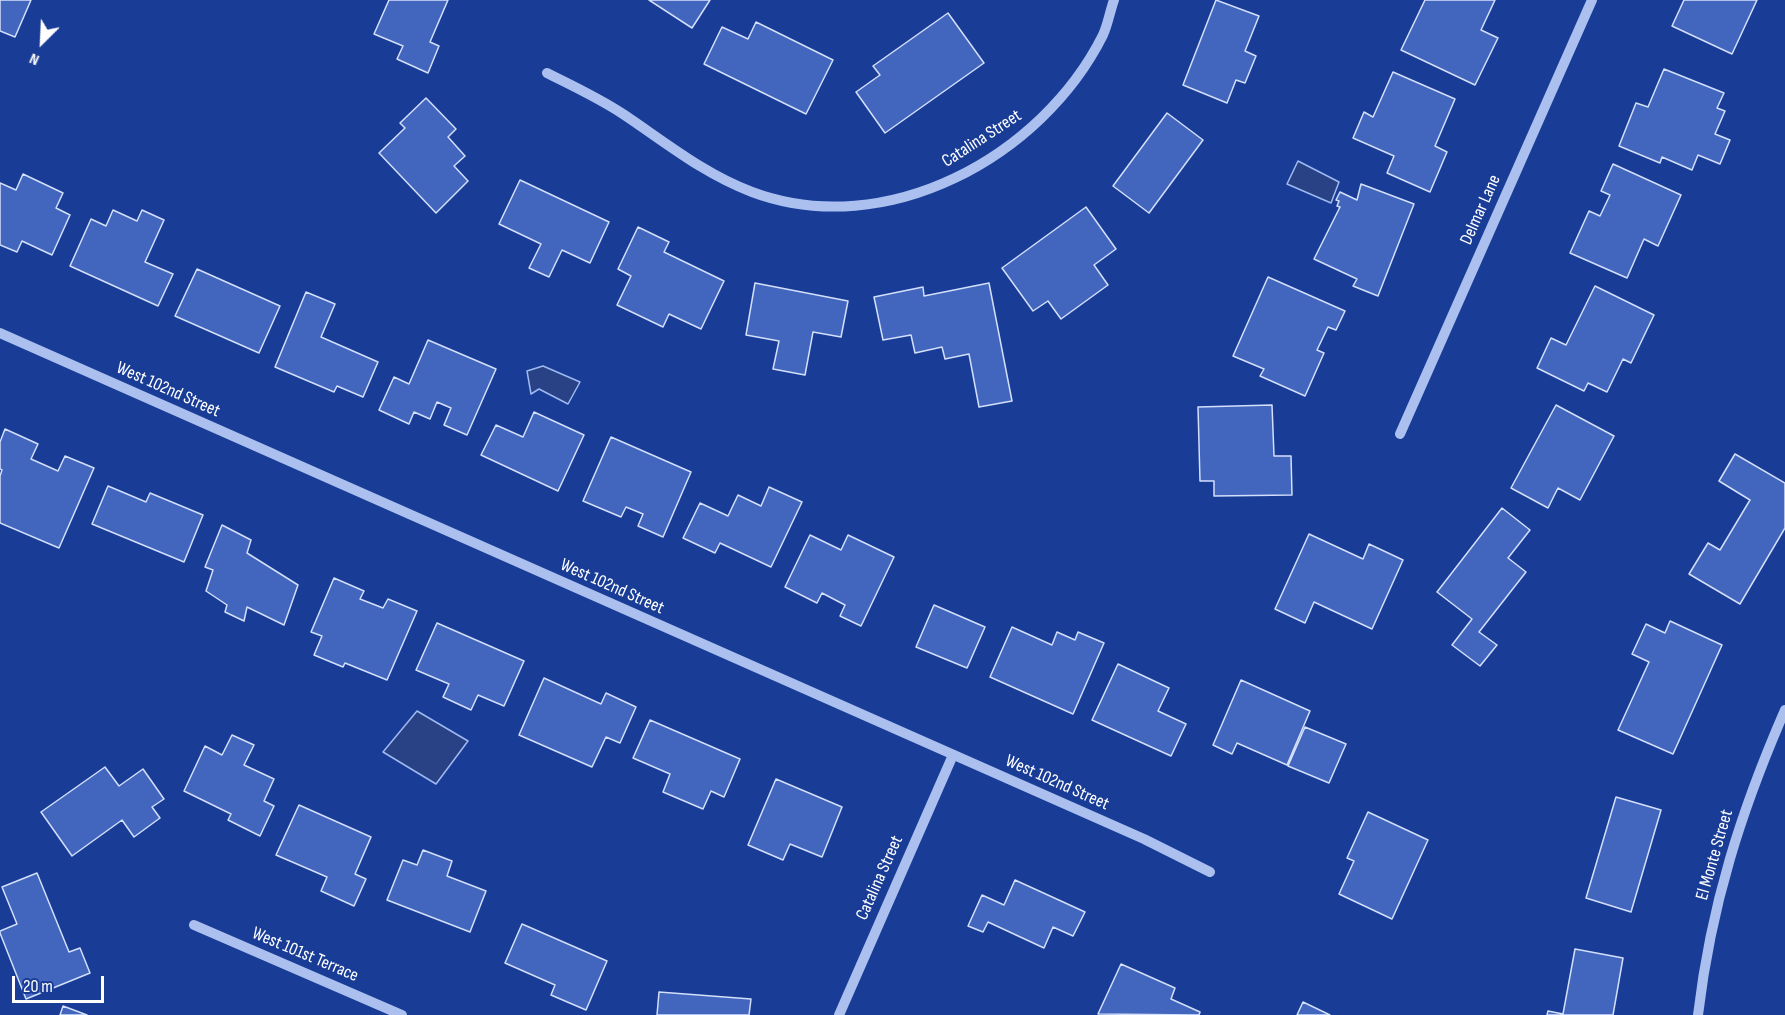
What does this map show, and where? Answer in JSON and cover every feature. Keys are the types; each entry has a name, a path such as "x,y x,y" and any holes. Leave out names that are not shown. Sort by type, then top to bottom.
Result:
{"street":[{"name":"Catalina Street","path":"547,73 621,112 706,171 752,192 808,205 837,206 888,202 966,173 1017,140 1040,120 1077,79 1104,33 1114,0"},
{"name":"Delmar Lane","path":"1400,434 1592,0"},
{"name":"West 102nd Street","path":"0,333 1144,839 1210,872"},
{"name":"El Monte Street","path":"1698,1015 1704,967 1727,861 1754,783 1785,710"},
{"name":"Catalina Street","path":"838,1015 953,755"},
{"name":"West 101st Terrace","path":"194,925 402,1015"}],"water":[{"path":"1298,161 1339,182 1331,203 1287,184"},
{"path":"543,366 580,382 568,404 539,389 531,394 527,371"},
{"path":"417,711 468,741 436,784 383,752"}],"building":[{"path":"0,0 31,0 15,37 0,31"},
{"path":"389,0 448,0 430,42 439,46 428,73 397,59 403,46 374,34"},
{"path":"649,0 710,0 692,28"},
{"path":"1216,0 1259,16 1245,51 1256,56 1245,83 1236,80 1227,103 1183,85"},
{"path":"1425,0 1495,0 1481,30 1498,38 1475,85 1401,50"},
{"path":"1684,0 1757,0 1732,54 1672,26"},
{"path":"948,13 984,63 885,133 856,92 880,75 873,66"},
{"path":"756,22 833,60 806,114 704,64 722,27 748,39"},
{"path":"1664,69 1724,93 1717,108 1725,111 1715,134 1730,140 1720,164 1698,155 1692,170 1662,157 1660,163 1619,146 1636,103 1648,107"},
{"path":"1393,72 1455,99 1435,146 1447,152 1430,192 1387,173 1394,156 1353,138 1364,112 1373,117"},
{"path":"426,98 456,129 448,137 465,156 454,166 468,181 436,213 379,153 405,128 400,123"},
{"path":"1167,113 1203,140 1149,213 1113,186"},
{"path":"1613,164 1681,195 1658,246 1644,239 1627,278 1570,253 1589,211 1600,216 1610,195 1601,191"},
{"path":"23,174 63,193 56,208 70,215 52,255 22,241 17,252 0,245 0,183 16,190"},
{"path":"520,180 609,222 590,263 562,250 549,277 529,268 541,244 499,224"},
{"path":"1361,184 1414,204 1378,296 1353,286 1357,279 1314,259 1340,207 1337,206 1339,201 1336,200 1340,192 1357,200"},
{"path":"1086,207 1116,249 1094,265 1108,285 1061,319 1048,301 1033,311 1002,268"},
{"path":"113,210 137,221 142,210 164,220 145,262 173,274 158,306 70,266 91,219 106,226"},
{"path":"638,227 669,242 664,252 724,281 701,329 669,314 663,327 617,305 631,276 618,269"},
{"path":"197,269 280,306 259,353 175,316"},
{"path":"1268,277 1345,311 1336,330 1328,327 1317,350 1324,353 1305,396 1260,376 1264,369 1233,356"},
{"path":"755,283 848,301 841,337 813,332 805,375 773,369 779,341 746,335"},
{"path":"989,283 1012,401 979,407 969,354 945,359 942,347 915,353 911,335 883,340 874,297 923,287 924,296"},
{"path":"1595,286 1654,315 1631,363 1623,359 1607,392 1588,383 1584,391 1537,368 1551,338 1566,345"},
{"path":"306,292 335,304 321,337 378,362 363,397 337,386 334,392 275,367"},
{"path":"428,340 496,369 467,435 444,425 451,408 437,402 430,419 414,412 409,424 379,410 394,377 409,384"},
{"path":"1272,405 1274,456 1291,456 1292,495 1214,496 1214,481 1200,481 1198,407"},
{"path":"1556,405 1614,436 1580,500 1558,488 1548,508 1511,488"},
{"path":"534,412 584,435 558,491 481,455 496,425 523,437"},
{"path":"5,429 38,444 31,459 58,471 65,456 94,468 59,548 0,523 2,470 0,469 0,442"},
{"path":"611,437 691,472 663,537 638,526 643,514 626,507 621,517 583,501"},
{"path":"1735,454 1785,483 1785,528 1740,604 1689,574 1708,543 1720,550 1750,500 1719,481"},
{"path":"108,486 146,502 150,493 203,515 184,562 92,524"},
{"path":"769,487 802,502 771,567 720,543 715,553 683,538 700,503 728,516 738,495 761,506"},
{"path":"1502,508 1530,530 1508,558 1526,572 1479,632 1497,645 1480,666 1452,645 1472,619 1437,592"},
{"path":"222,525 251,540 247,553 298,585 284,625 247,607 244,621 225,612 227,605 206,591 213,570 205,567"},
{"path":"1309,534 1363,559 1369,544 1403,560 1372,629 1314,602 1305,623 1275,609"},
{"path":"810,535 841,550 848,535 894,557 861,626 840,616 845,605 822,593 817,603 785,587"},
{"path":"334,578 364,591 360,599 383,608 388,599 417,611 387,680 345,663 343,667 314,655 322,636 311,632"},
{"path":"934,605 985,627 967,668 916,647"},
{"path":"1670,621 1722,645 1673,754 1618,730 1649,662 1632,654 1646,624 1665,633"},
{"path":"437,623 524,661 504,706 478,695 471,710 443,697 449,684 416,670"},
{"path":"1012,627 1052,645 1057,632 1075,640 1078,632 1104,643 1073,714 990,677"},
{"path":"1118,664 1169,688 1158,711 1186,724 1171,756 1092,720"},
{"path":"544,678 601,704 606,693 636,707 620,743 606,737 592,767 519,735"},
{"path":"1241,680 1310,711 1287,765 1237,743 1232,754 1213,745"},
{"path":"650,720 740,759 724,797 711,791 703,809 663,792 670,774 633,758"},
{"path":"1305,727 1346,744 1329,783 1288,766"},
{"path":"232,735 254,745 244,765 274,779 264,801 274,806 260,836 228,820 231,814 184,791 205,746 222,755"},
{"path":"105,767 119,786 143,769 164,799 152,807 160,818 134,837 122,820 72,856 41,812"},
{"path":"776,779 842,807 822,857 790,844 783,860 748,845"},
{"path":"1616,797 1661,810 1631,912 1586,898"},
{"path":"299,805 371,837 355,874 366,879 354,906 321,891 327,877 276,855"},
{"path":"1368,812 1428,840 1392,919 1339,894 1354,861 1347,858"},
{"path":"423,850 452,861 447,876 486,891 470,932 387,900 403,860 417,865"},
{"path":"37,873 69,952 80,948 90,973 26,999 0,933 17,924 2,887"},
{"path":"1015,880 1085,912 1073,936 1053,927 1044,948 988,922 983,932 968,926 982,895 1004,905"},
{"path":"522,924 607,961 586,1010 551,995 555,985 505,963"},
{"path":"1575,949 1623,958 1613,1015 1547,1015 1548,1011 1563,1014"},
{"path":"1121,964 1175,988 1171,999 1200,1012 1199,1015 1098,1014"},
{"path":"659,992 751,999 749,1015 657,1015"},
{"path":"1303,1002 1330,1015 1297,1015"},
{"path":"63,1006 87,1015 60,1015"}]}
